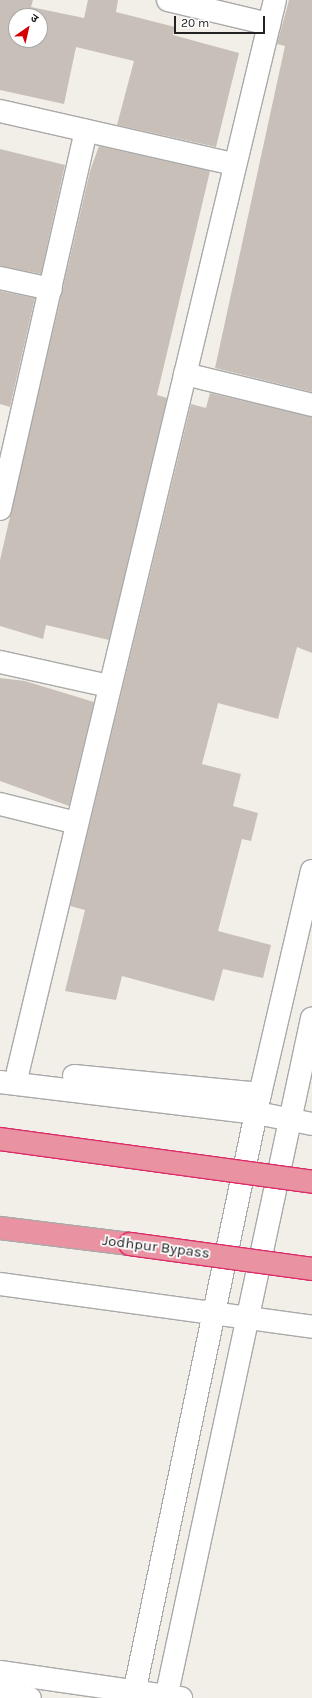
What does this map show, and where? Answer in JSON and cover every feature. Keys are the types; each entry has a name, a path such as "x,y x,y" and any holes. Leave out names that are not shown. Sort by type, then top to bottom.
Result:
{"highway":[{"path":"0,1139 312,1182"},
{"name":"Jodhpur Bypass","path":"0,1228 312,1268"}],"street":[{"path":"168,0 269,24"},
{"path":"275,0 234,164 77,823 9,1069 258,1104 302,1123"},
{"path":"0,111 234,164"},
{"path":"0,509 9,430 51,289 86,131"},
{"path":"0,278 51,289"},
{"path":"185,374 312,405"},
{"path":"0,662 109,686"},
{"path":"0,804 77,823"},
{"path":"134,1695 216,1313 258,1104 312,871"},
{"path":"0,1672 134,1695 171,1697 246,1317 302,1123 312,1018"},
{"path":"0,1082 258,1104"},
{"path":"0,1284 312,1327"},
{"path":"0,1694 30,1698"}],"building":[{"path":"0,0 33,0 31,7 36,8 8,8 8,48 48,48 48,11 84,18 88,0 118,0 116,12 175,27 173,35 239,53 216,147 117,125 134,61 76,47 64,104 0,90"},
{"path":"289,0 312,0 312,392 215,368 285,46 277,44"},
{"path":"99,146 210,171 157,395 167,398 109,640 46,625 43,639 0,626 0,560 90,171"},
{"path":"0,149 65,165 41,274 0,266"},
{"path":"0,291 35,298 10,407 0,404"},
{"path":"210,393 312,417 312,653 297,647 278,719 218,703 202,764 241,774 233,806 258,813 251,841 242,839 218,931 271,945 263,978 223,969 214,1001 122,976 116,1000 65,991 85,910 70,906 191,404 206,408"},
{"path":"0,678 25,681 94,702 69,806 0,781"}]}
